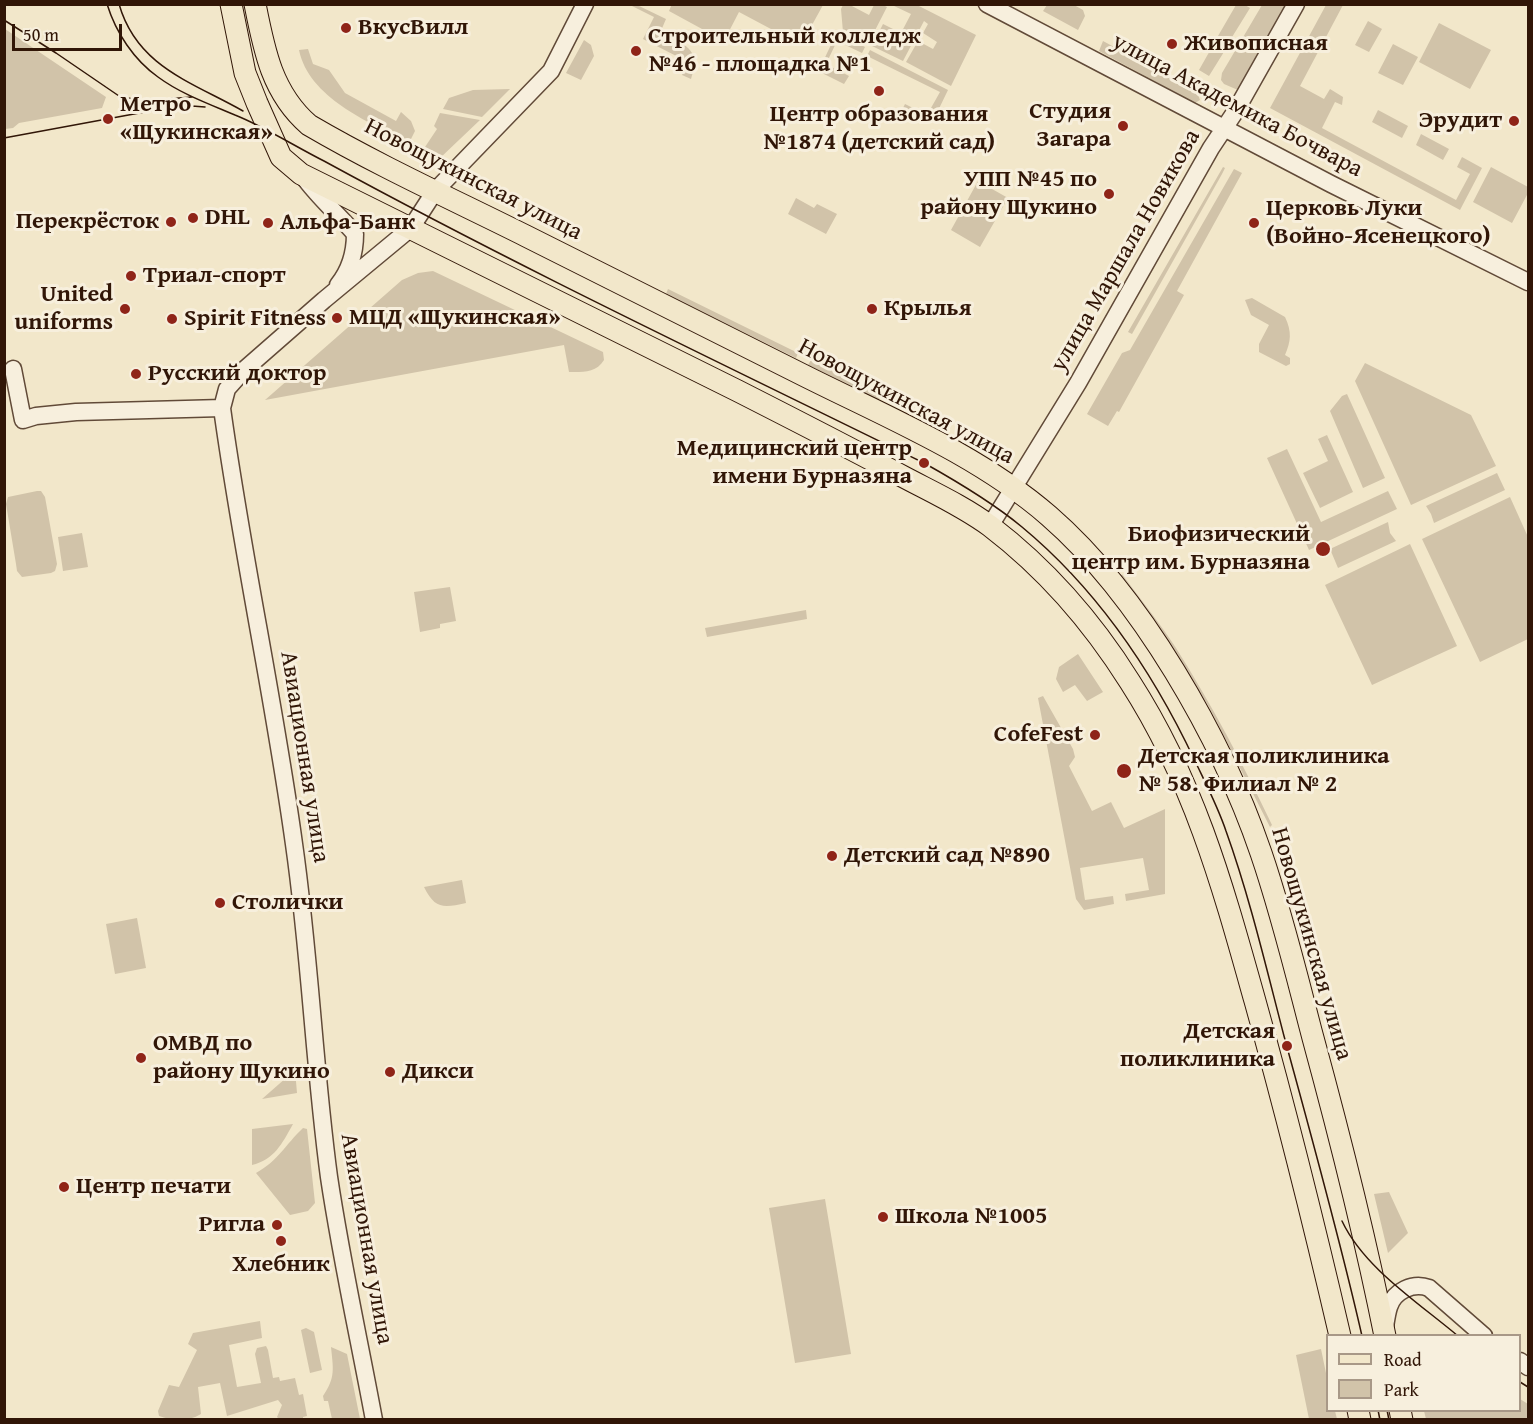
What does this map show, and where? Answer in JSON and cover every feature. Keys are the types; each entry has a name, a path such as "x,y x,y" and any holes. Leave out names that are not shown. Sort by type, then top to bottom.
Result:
{"main road":[{"path":"231,4 245,73 257,103 281,157 301,174 826,435 965,509 990,526 1027,557 1094,630 1130,681 1163,738 1192,802 1221,880 1263,1030 1340,1334"},
{"name":"Новощукинская улица","path":"255,4 270,70 286,101 296,114 323,133 916,432 986,470 1014,489 1049,515 1075,541 1141,621 1197,711 1231,777 1262,855 1345,1162 1385,1334"}],"street":[{"path":"13,369 23,420 36,416 76,412 222,408 227,389 243,370 411,228 435,191 551,71 585,4"},
{"name":"улица Академика Бочвара","path":"987,4 1528,282"},
{"name":"улица Маршала Новикова","path":"990,526 1078,384 1296,4"},
{"path":"301,174 316,195 355,234 354,254 345,276 330,295"},
{"name":"Авиационная улица","path":"222,408 294,840 309,964 329,1176 347,1284 374,1419"},
{"path":"1385,1334 1388,1307 1393,1297 1409,1287 1422,1286 1429,1288 1483,1334"}],"green space":[{"path":"672,4 823,5 801,45 739,12 724,41 669,11"},
{"path":"630,5 637,5 666,19 660,33 689,48 694,60 691,79 682,75 688,62 643,39 654,17"},
{"path":"843,5 850,5 869,15 874,5 887,7 868,44 843,32 841,9"},
{"path":"892,5 917,5 976,35 951,86 906,62 918,41 933,49 937,42 923,33 928,24 924,21 903,61 872,46 883,24 901,33 911,14"},
{"path":"1047,5 1074,5 1083,10 1085,16 1078,30 1043,11"},
{"path":"1236,5 1245,5 1250,8 1229,42 1218,36"},
{"path":"1262,5 1287,5 1238,90 1224,84 1221,80 1222,73"},
{"path":"1326,5 1343,5 1300,86 1324,99 1330,89 1343,97 1342,105 1335,102 1322,128 1456,200 1470,174 1457,167 1462,157 1482,168 1460,210 1270,108"},
{"path":"1368,21 1382,29 1369,52 1355,45"},
{"path":"1439,23 1491,50 1470,89 1419,62"},
{"path":"5,29 106,97 102,108 19,123 13,128 5,129"},
{"path":"837,32 865,47 862,53 837,41 826,64 849,76 844,84 822,73 820,68"},
{"path":"584,40 591,45 594,56 581,80 566,73"},
{"path":"1216,40 1227,47 1209,76 1199,70"},
{"path":"1103,41 1197,92 1200,100 1195,103 1099,51"},
{"path":"1393,44 1418,57 1403,85 1378,73"},
{"path":"308,49 313,64 329,70 345,93 396,121 401,112 411,121 415,131 411,139 407,143 358,117 327,95 305,67 299,50"},
{"path":"870,50 948,90 933,121 928,119 921,121 901,112 905,104 927,115 940,92 867,56"},
{"path":"510,89 482,117 443,109 449,98 473,90"},
{"path":"1378,110 1408,126 1402,138 1372,122"},
{"path":"440,113 480,120 439,159 423,150 437,129 434,126"},
{"path":"1421,134 1449,149 1443,160 1416,145"},
{"path":"1223,167 1225,168 1222,174 1132,334 1128,332"},
{"path":"1491,167 1528,187 1528,193 1512,223 1473,202"},
{"path":"1234,169 1242,173 1177,291 1184,295 1119,412 1117,411 1108,426 1087,414 1122,353 1130,350"},
{"path":"978,181 1008,198 980,247 951,230"},
{"path":"796,198 814,208 817,204 837,214 826,234 788,214"},
{"path":"433,271 603,352 604,360 593,370 569,372 564,345 265,400 402,280 418,273"},
{"path":"668,289 798,353 796,358 666,294"},
{"path":"1252,298 1285,317 1290,336 1285,355 1290,358 1290,364 1286,366 1259,352 1259,344 1269,325 1251,315 1245,300"},
{"path":"811,360 881,394 879,400 808,365"},
{"path":"1365,363 1471,415 1496,466 1411,505 1355,381"},
{"path":"1347,394 1385,478 1363,488 1330,411 1342,396"},
{"path":"1327,435 1353,492 1320,508 1303,473 1328,461 1318,439"},
{"path":"1287,449 1321,522 1388,491 1397,509 1309,550 1267,458"},
{"path":"1497,473 1505,490 1434,523 1426,506"},
{"path":"41,491 45,497 57,564 55,571 51,573 22,577 17,571 6,504 8,497"},
{"path":"1510,497 1528,537 1528,639 1480,662 1422,539"},
{"path":"1388,522 1390,533 1396,541 1338,568 1330,549"},
{"path":"82,533 88,567 63,571 58,537"},
{"path":"1410,544 1457,646 1372,685 1325,585"},
{"path":"1122,574 1170,639 1202,691 1250,780 1272,825 1270,827 1209,707 1172,647 1121,576"},
{"path":"450,587 456,621 440,624 440,628 420,632 414,592"},
{"path":"806,610 807,619 707,637 705,628"},
{"path":"1078,654 1103,692 1087,701 1075,685 1063,692 1056,679 1059,667"},
{"path":"1043,696 1073,749 1075,757 1069,766 1092,811 1111,802 1124,828 1165,809 1165,894 1126,901 1125,894 1149,890 1143,858 1080,868 1085,900 1113,896 1114,904 1084,910 1076,899 1038,698"},
{"path":"462,880 466,903 458,905 446,906 436,903 424,887"},
{"path":"137,918 146,968 115,974 106,924"},
{"path":"295,1070 297,1093 262,1099"},
{"path":"293,1124 272,1155 252,1165 252,1129"},
{"path":"303,1128 307,1129 315,1203 308,1211 290,1215 256,1173 276,1158"},
{"path":"1389,1192 1408,1233 1388,1253 1374,1194"},
{"path":"825,1199 851,1354 795,1363 769,1208"},
{"path":"260,1321 262,1338 229,1345 237,1387 261,1383 255,1354 257,1348 266,1346 273,1378 279,1377 280,1381 295,1378 299,1395 303,1394 307,1416 303,1419 279,1419 277,1417 282,1405 278,1400 227,1416 220,1383 198,1387 201,1414 180,1420 159,1416 158,1411 169,1385 179,1387 197,1350 188,1344 193,1333"},
{"path":"306,1328 314,1332 322,1370 310,1373 301,1330"},
{"path":"331,1347 347,1354 360,1419 332,1419 328,1401 324,1401 323,1396 333,1372"},
{"path":"1321,1349 1326,1373 1326,1412 1335,1412 1337,1419 1309,1419 1296,1355"},
{"path":"1521,1400 1528,1404 1528,1419 1426,1419 1424,1412 1521,1412"}],"tram line":[{"path":"107,4 115,25 141,63 176,89 257,125 398,201 547,277 924,463 1011,518 1050,551 1099,605 1142,664 1179,728 1223,822 1257,933 1362,1334"},
{"path":"119,4 127,25 153,58 186,81 243,111"},
{"path":"4,20 119,96 142,101 192,97"},
{"path":"4,138 161,109 205,107"},
{"path":"1342,1221 1352,1238 1378,1269 1455,1334"},
{"path":"1521,1383 1528,1387"},
{"path":"1378,1412 1380,1420"},
{"path":"1387,1412 1389,1420"}],"place":[{"name":"ВкусВилл","path":"346,28"},
{"name":"Живописная","path":"1172,44"},
{"name":"Строительный колледж №46 - площадка №1","path":"636,51"},
{"name":"Центр образования №1874 (детский сад)","path":"879,91"},
{"name":"Метро «Щукинская»","path":"108,119"},
{"name":"Эрудит","path":"1514,121"},
{"name":"Студия Загара","path":"1123,126"},
{"name":"УПП №45 по району Щукино","path":"1109,194"},
{"name":"DHL","path":"193,218"},
{"name":"Перекрёсток","path":"171,222"},
{"name":"Альфа-Банк","path":"268,223"},
{"name":"Церковь Луки (Войно-Ясенецкого)","path":"1254,223"},
{"name":"Триал-спорт","path":"131,276"},
{"name":"United uniforms","path":"125,309"},
{"name":"Крылья","path":"872,309"},
{"name":"МЦД «Щукинская»","path":"337,318"},
{"name":"Spirit Fitness","path":"172,319"},
{"name":"Русский доктор","path":"136,374"},
{"name":"Медицинский центр имени Бурназяна","path":"924,463"},
{"name":"Биофизический центр им. Бурназяна","path":"1323,549"},
{"name":"CofeFest","path":"1095,735"},
{"name":"Детская поликлиника № 58. Филиал № 2","path":"1124,771"},
{"name":"Детский сад №890","path":"832,856"},
{"name":"Столички","path":"220,903"},
{"name":"Детская поликлиника","path":"1287,1046"},
{"name":"ОМВД по району Щукино","path":"141,1058"},
{"name":"Дикси","path":"390,1072"},
{"name":"Центр печати","path":"64,1187"},
{"name":"Школа №1005","path":"883,1217"},
{"name":"Ригла","path":"277,1225"},
{"name":"Хлебник","path":"281,1241"}]}
